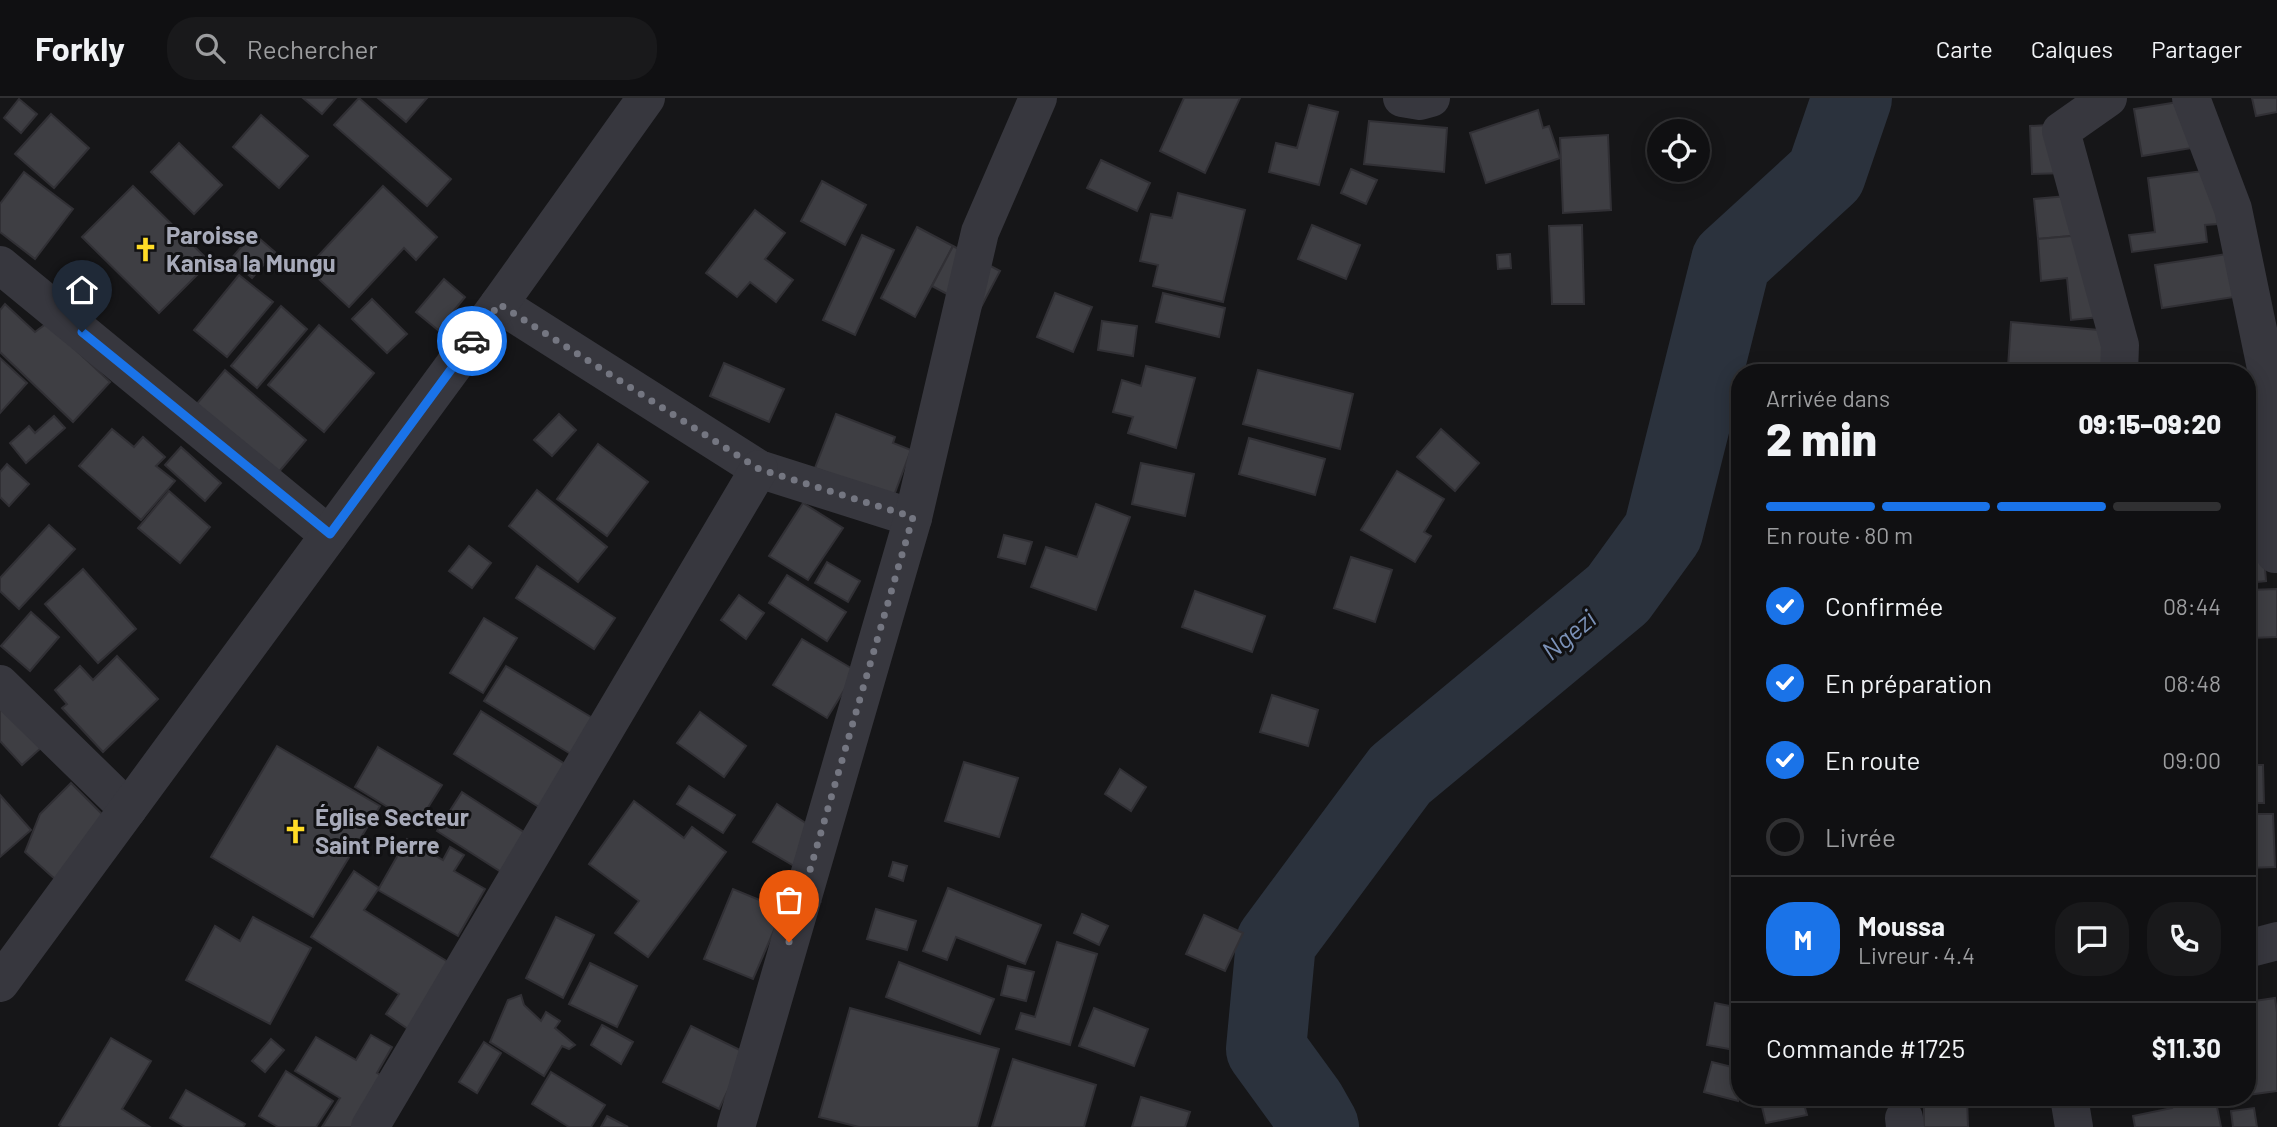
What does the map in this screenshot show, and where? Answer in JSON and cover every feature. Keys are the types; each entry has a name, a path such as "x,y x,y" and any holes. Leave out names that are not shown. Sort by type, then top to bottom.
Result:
{"street":[{"path":"0,983 499,304 646,98"},
{"path":"736,1127 913,517 980,232 1038,98"},
{"path":"1402,98 1420,101 1431,98"},
{"path":"2108,98 2061,131 2120,345 2119,364"},
{"path":"2191,98 2233,209 2273,402 2277,554"},
{"path":"0,265 330,534"},
{"path":"499,304 759,469 913,517"},
{"path":"370,1127 759,469"},
{"path":"0,684 128,809"},
{"path":"2256,947 2277,941"},
{"path":"2070,1106 2074,1127"}],"building":[{"path":"303,98 336,98 322,114"},
{"path":"359,98 451,179 427,206 334,125"},
{"path":"378,98 427,98 406,122"},
{"path":"1184,98 1240,98 1205,173 1160,151"},
{"path":"2252,98 2277,98 2277,112 2256,116"},
{"path":"19,99 37,114 21,133 4,118"},
{"path":"2191,100 2198,147 2142,156 2134,109"},
{"path":"1309,105 1338,112 1319,185 1269,172 1276,143 1297,148"},
{"path":"1538,110 1543,128 1549,126 1560,158 1486,183 1470,133"},
{"path":"51,114 89,148 54,188 15,154"},
{"path":"261,115 308,156 279,188 233,147"},
{"path":"1369,121 1447,128 1444,172 1364,164"},
{"path":"2064,124 2066,173 2032,174 2030,126"},
{"path":"1608,135 1611,210 1563,213 1560,138"},
{"path":"179,143 222,185 194,214 151,172"},
{"path":"1101,160 1150,183 1137,211 1087,188"},
{"path":"1351,169 1377,180 1366,204 1341,193"},
{"path":"2210,170 2218,224 2205,225 2207,242 2132,252 2129,235 2155,232 2148,178"},
{"path":"24,172 73,209 35,259 0,232 0,204"},
{"path":"822,181 866,205 845,245 801,221"},
{"name":"Paroisse Kanisa la Mungu","path":"133,186 210,262 159,313 82,237"},
{"path":"383,186 437,237 416,260 404,248 349,307 307,268"},
{"path":"1178,193 1245,210 1223,302 1153,286 1158,265 1140,261 1151,214 1172,218"},
{"path":"2089,194 2093,234 2038,239 2034,199"},
{"path":"755,210 785,233 765,259 793,280 776,302 750,282 737,297 706,273"},
{"path":"1312,225 1360,245 1346,279 1298,259"},
{"path":"1582,225 1584,304 1552,304 1549,226"},
{"path":"917,227 953,246 915,317 881,298"},
{"path":"253,233 275,252 252,278 231,259"},
{"path":"2093,234 2110,316 2071,320 2067,278 2041,281 2038,239"},
{"path":"862,235 894,250 855,335 823,320"},
{"path":"953,246 1000,271 979,311 932,286"},
{"path":"2240,252 2247,295 2162,308 2155,265"},
{"path":"1510,254 1511,268 1498,269 1497,255"},
{"path":"239,275 273,302 227,357 194,330"},
{"path":"444,279 465,297 438,330 416,312"},
{"path":"1055,293 1092,307 1073,352 1037,337"},
{"path":"1163,293 1225,308 1219,337 1156,322"},
{"path":"372,299 407,334 387,353 352,319"},
{"path":"5,304 35,332 47,323 110,382 73,422 0,352 0,310"},
{"path":"281,306 307,329 257,388 231,366"},
{"path":"1102,321 1137,326 1133,356 1098,350"},
{"path":"2011,322 2121,332 2119,364 2008,364"},
{"path":"319,325 374,373 324,432 268,385"},
{"path":"0,358 27,383 0,413"},
{"path":"724,363 784,389 769,422 710,396"},
{"path":"1146,366 1195,378 1176,448 1128,433 1133,417 1113,412 1122,380 1141,386"},
{"path":"225,370 306,440 272,480 190,412"},
{"path":"1258,370 1353,394 1340,449 1243,424"},
{"path":"2262,398 2271,438 2256,440 2256,399"},
{"path":"559,414 576,430 552,456 534,440"},
{"path":"836,414 895,437 893,443 911,450 893,498 815,468"},
{"path":"54,416 65,428 26,463 10,443 29,426 35,433"},
{"path":"112,429 134,447 143,437 165,457 156,466 175,481 141,520 79,466"},
{"path":"1441,429 1479,463 1455,491 1417,457"},
{"path":"1249,438 1325,459 1315,495 1239,474"},
{"path":"598,444 648,482 607,536 557,499"},
{"path":"181,447 221,483 205,501 165,465"},
{"path":"1141,463 1194,474 1185,516 1132,504"},
{"path":"7,464 29,484 9,506 0,497 0,472"},
{"path":"2274,465 2277,503 2256,505 2256,467"},
{"path":"1397,471 1444,499 1424,532 1431,536 1415,562 1361,530"},
{"path":"537,490 607,547 578,582 509,526"},
{"path":"169,491 210,527 180,563 138,528"},
{"path":"803,503 843,528 808,580 769,556"},
{"path":"1096,504 1130,517 1096,610 1031,587 1046,547 1077,557"},
{"path":"49,525 75,549 19,609 0,591 0,578"},
{"path":"2262,531 2266,581 2256,582 2256,532"},
{"path":"1004,535 1032,542 1025,564 998,557"},
{"path":"469,546 491,563 472,588 449,571"},
{"path":"1351,557 1392,570 1375,622 1334,608"},
{"path":"827,562 860,581 848,602 815,583"},
{"path":"537,566 615,618 594,649 516,598"},
{"path":"83,569 136,629 98,663 45,604"},
{"path":"787,575 846,612 827,641 769,603"},
{"path":"2277,589 2277,637 2256,638 2256,590"},
{"path":"1195,591 1265,616 1252,652 1182,627"},
{"path":"739,595 764,613 746,639 721,620"},
{"path":"31,612 59,637 30,671 1,646"},
{"path":"484,618 517,638 483,693 450,673"},
{"path":"802,639 856,671 827,718 773,685"},
{"path":"117,656 158,699 103,752 62,708 67,704 55,690 80,666 93,680"},
{"path":"506,666 596,720 574,756 484,701"},
{"path":"0,680 52,738 22,765 0,741"},
{"path":"1272,695 1318,710 1308,746 1260,732"},
{"path":"481,711 573,769 547,812 454,754"},
{"path":"700,712 746,746 724,777 677,743"},
{"name":"Église Secteur Saint Pierre","path":"277,746 380,806 313,917 211,857"},
{"path":"378,747 442,785 417,825 355,787"},
{"path":"964,762 1018,778 999,837 945,821"},
{"path":"2256,765 2263,765 2264,803 2256,803"},
{"path":"1120,769 1146,787 1131,811 1105,794"},
{"path":"71,783 105,817 56,880 25,852 40,814"},
{"path":"689,786 735,815 723,833 677,804"},
{"path":"462,792 533,838 509,877 437,831"},
{"path":"0,795 31,830 0,857"},
{"path":"634,801 684,838 692,827 726,852 648,957 615,933 639,901 589,864"},
{"path":"777,804 816,830 794,866 753,842"},
{"path":"2256,814 2273,814 2275,867 2256,868"},
{"path":"407,839 443,860 450,847 464,855 454,871 485,889 458,936 378,890"},
{"path":"893,862 907,866 903,881 889,876"},
{"path":"354,871 379,888 364,910 453,965 411,1031 386,1014 399,994 311,937"},
{"path":"778,885 820,902 778,921 753,979 704,959 733,889 769,904"},
{"path":"948,888 1041,925 1025,964 956,937 947,960 923,951"},
{"path":"876,909 916,921 907,950 867,939"},
{"path":"1082,914 1108,926 1099,945 1074,933"},
{"path":"1204,915 1243,933 1225,971 1186,954"},
{"path":"253,917 311,948 270,1024 186,980 215,926 240,941"},
{"path":"556,917 594,935 563,998 526,978"},
{"path":"1057,942 1097,954 1070,1045 1016,1029 1021,1013 1035,1017"},
{"path":"899,962 994,999 980,1034 886,997"},
{"path":"590,963 637,986 617,1027 569,1004"},
{"path":"1008,966 1034,972 1026,1001 1001,995"},
{"path":"521,995 524,1005 541,1021 546,1012 560,1021 555,1028 575,1045 569,1049 562,1046 544,1076 490,1042 508,1000"},
{"path":"2275,998 2277,1091 2256,1094 2256,1001"},
{"path":"1715,1003 1731,1006 1731,1049 1707,1045"},
{"path":"850,1008 999,1049 977,1127 859,1127 819,1117"},
{"path":"1094,1008 1148,1029 1134,1066 1079,1046"},
{"path":"602,1025 633,1042 621,1064 591,1045"},
{"path":"691,1026 746,1053 719,1109 663,1082"},
{"path":"371,1035 392,1047 377,1073 401,1087 368,1127 322,1127 340,1098 295,1071 316,1037 356,1060"},
{"path":"111,1038 151,1061 122,1109 150,1127 62,1127 59,1125"},
{"path":"271,1039 284,1050 265,1072 252,1061"},
{"path":"484,1042 501,1053 477,1093 459,1082"},
{"path":"1013,1059 1096,1085 1084,1127 992,1127"},
{"path":"1712,1062 1731,1067 1731,1099 1704,1092"},
{"path":"286,1071 333,1101 316,1127 278,1127 259,1116"},
{"path":"551,1072 605,1105 591,1127 569,1127 532,1104"},
{"path":"186,1090 245,1124 243,1127 185,1127 170,1118"},
{"path":"1141,1097 1190,1112 1185,1127 1132,1127"},
{"path":"1762,1106 1804,1106 1807,1115 1766,1123"},
{"path":"1924,1106 1967,1106 1968,1127 1924,1127"},
{"path":"2217,1106 2221,1127 2135,1127 2133,1116 2172,1108"},
{"path":"2254,1108 2257,1127 2233,1127 2231,1111"},
{"path":"607,1116 628,1127 601,1127"}],"waterway":[{"name":"Ngezi","path":"1319,1127 1306,1104 1266,1049 1276,942 1400,775 1618,594 1663,532 1731,261 1826,174 1852,98"}],"way so far":[{"path":"472,341 499,304 759,469 913,517 789,942"}],"place":[{"name":"Paroisse Kanisa la Mungu","path":"146,250"},
{"name":"Église Secteur Saint Pierre","path":"295,832"}],"route":[{"path":"82,332 330,534 472,341"}]}
